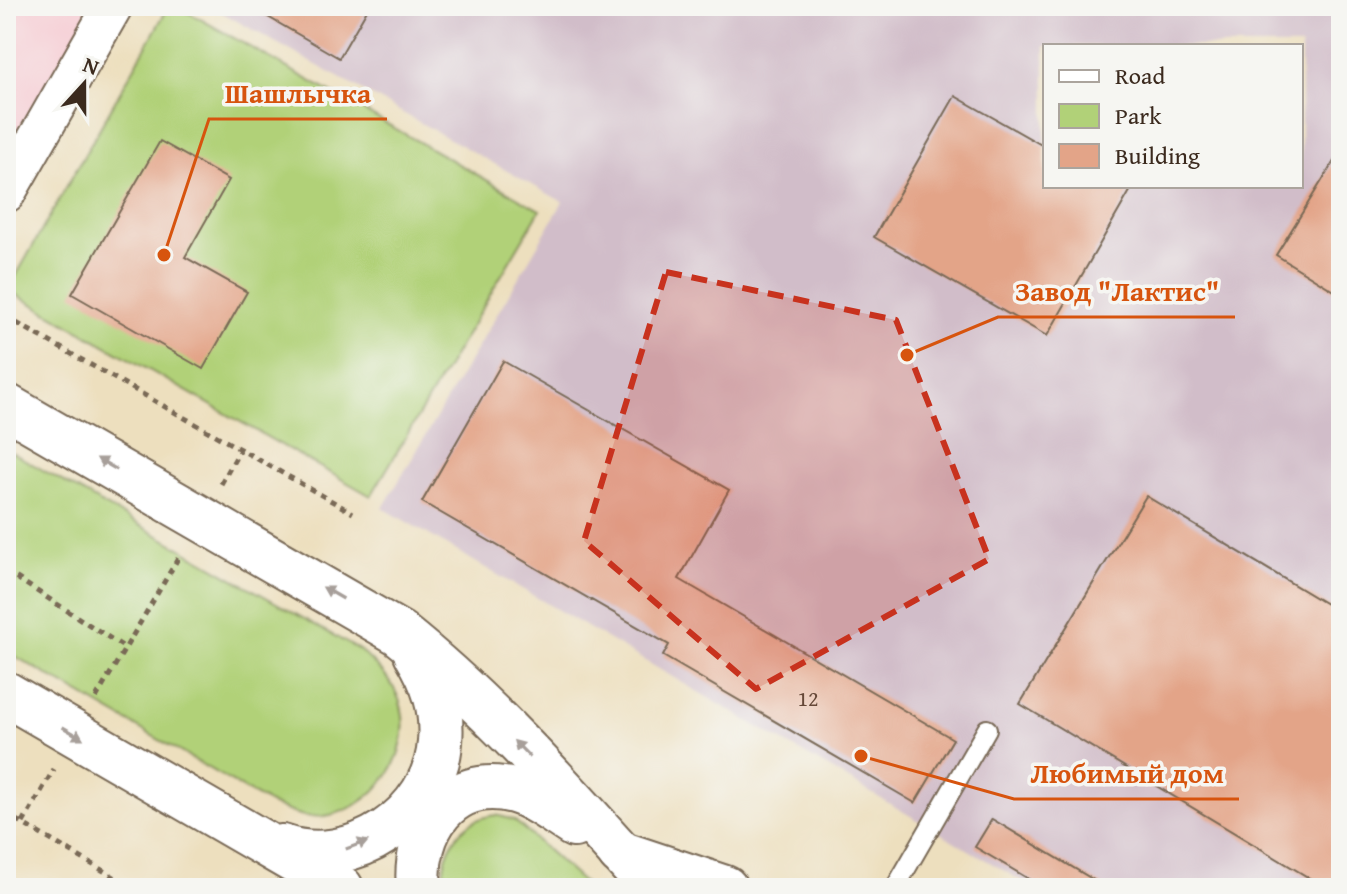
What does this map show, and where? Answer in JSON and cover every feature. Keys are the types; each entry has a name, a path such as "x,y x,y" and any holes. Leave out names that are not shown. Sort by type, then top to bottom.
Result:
{"main road":[{"path":"6,406 399,633 461,688 652,888"},
{"path":"254,838 301,854 347,850 392,828 424,790 440,744 437,694 415,650 399,633"},
{"path":"6,694 341,888"},
{"path":"419,888 420,845 428,826 455,797 472,789 493,787 517,791 620,853 725,888"}],"street":[{"path":"6,193 113,6"}],"lane":[{"path":"895,888 987,729"}],"path":[{"path":"6,317 353,513"},
{"path":"23,823 240,450"},
{"path":"6,571 125,648"},
{"path":"6,814 133,888"}],"highlighted area":[{"path":"666,272 896,320 989,559 756,689 584,541"}],"shaded area":[{"path":"6,6 101,6 6,171"},
{"path":"210,6 1341,6 1341,888 1034,888 383,508 563,202"}],"green space":[{"path":"169,6 177,6 540,210 371,496 8,290"},
{"path":"6,449 359,650 393,686 404,724 401,745 381,783 366,798 347,809 327,815 305,816 292,812 270,804 6,651"},
{"path":"496,815 514,820 589,888 444,888 445,862 454,840 471,823"}],"building":[{"path":"249,6 369,6 339,58"},
{"path":"955,96 1043,146 1043,188 1132,188 1047,336 874,237"},
{"path":"160,141 229,180 185,257 247,292 203,369 72,294"},
{"path":"1341,150 1341,295 1276,255"},
{"path":"503,361 729,490 679,579 953,739 915,803 663,656 669,645 422,502"},
{"path":"1146,496 1341,613 1341,888 1326,888 1020,704"},
{"path":"992,819 1107,888 1044,888 975,847"}],"place":[{"name":"Шашлычка","path":"164,255"},
{"name":"Завод \"Лактис\"","path":"907,355"},
{"name":"Любимый дом","path":"861,756"}]}
